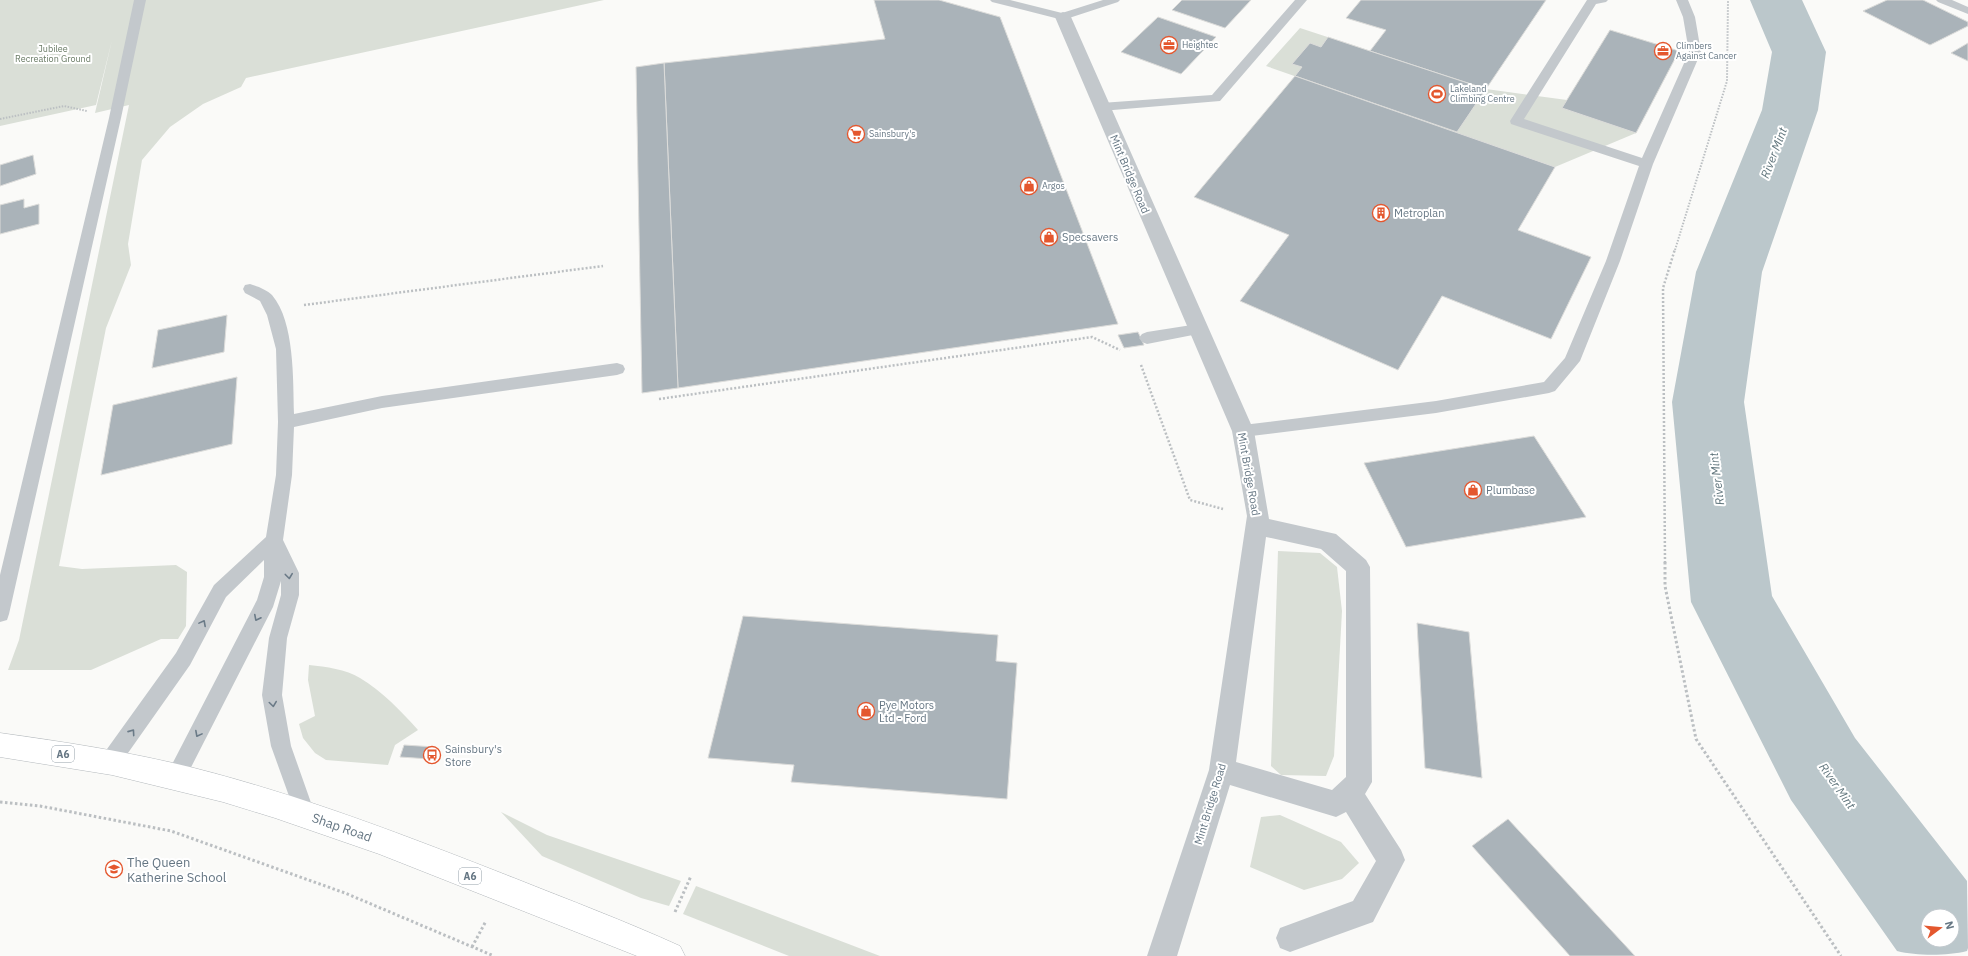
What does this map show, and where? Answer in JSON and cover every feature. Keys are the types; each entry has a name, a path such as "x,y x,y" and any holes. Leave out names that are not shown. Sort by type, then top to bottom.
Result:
{"highway":[{"name":"Shap Road","path":"0,745 44,751 176,776 252,797 409,851 634,940 670,956"}],"street":[{"name":"Mint Bridge Road","path":"1063,17 1243,431 1258,521 1222,770 1162,956"},
{"path":"1222,770 1336,804 1359,782 1358,567 1328,541 1258,521"},
{"path":"1290,938 1363,912 1391,860 1349,792"}],"lane":[{"path":"0,614 115,118 140,0"},
{"path":"996,0 1063,17 1114,0"},
{"path":"1101,107 1216,98 1301,0"},
{"path":"1602,0 1592,1 1516,121 1646,164"},
{"path":"1243,431 1436,407 1549,386 1572,361 1613,261 1646,164 1695,52 1689,17 1682,0"},
{"path":"1942,0 1968,11"},
{"path":"176,776 266,601 273,577 274,540 280,516 284,475 286,422 284,349 275,315 266,298 250,289"},
{"path":"1147,338 1198,329"},
{"path":"286,422 382,402 617,369"},
{"path":"109,763 183,659 220,591 274,540"},
{"path":"274,540 290,573 290,595 278,638 272,695 281,746 305,814"}],"path":[{"path":"1728,0 1727,80 1663,288 1665,586 1696,740 1841,956"},
{"path":"0,119 64,106 115,118"},
{"path":"304,305 603,266"},
{"path":"659,399 1092,337 1126,353"},
{"path":"1139,360 1190,500 1258,521"},
{"path":"0,802 40,806 172,831 345,893 494,956"},
{"path":"675,912 691,876"}],"green space":[{"name":"Jubilee Recreation Ground","path":"0,0 604,0 246,78 241,87 203,104 170,127 142,160 128,244 131,265 106,328 59,566 82,569 176,565 187,572 186,626 178,639 161,639 91,670 8,670 19,640 129,105 95,113 112,40 96,105 0,126"},
{"name":"Lakeland Climbing Centre","path":"1300,28 1486,89 1567,100 1610,30 1679,51 1636,133 1555,167 1266,66"},
{"path":"1278,551 1320,553 1337,567 1342,611 1334,756 1326,776 1281,775 1271,766"},
{"path":"309,665 342,670 360,678 384,695 418,730 395,745 388,765 326,760 315,753 303,738 299,724 315,716 308,680"},
{"path":"501,812 547,835 681,881 669,906 641,898 542,856"},
{"path":"1280,815 1341,842 1359,863 1342,879 1304,890 1250,867 1261,817"},
{"path":"696,886 880,956 789,956 683,914"}],"building":[{"name":"Sainsbury's","path":"874,0 939,0 1000,17 1118,324 678,388 664,63 885,39"},
{"path":"1182,0 1251,0 1225,28 1172,10"},
{"path":"1361,0 1546,0 1486,89 1370,51 1386,30 1346,18"},
{"path":"1887,0 1923,0 1968,22 1968,26 1930,45 1863,11"},
{"name":"Heightec","path":"1158,17 1216,37 1181,74 1121,52"},
{"path":"1610,30 1679,51 1636,133 1562,108"},
{"path":"1328,37 1486,89 1457,132 1295,76 1302,67 1292,64 1310,43 1321,47"},
{"path":"1968,43 1968,61 1951,53"},
{"path":"664,63 678,388 642,393 636,67"},
{"name":"Metroplan","path":"1295,76 1555,167 1518,230 1591,257 1551,339 1442,296 1398,370 1240,301 1289,235 1194,197"},
{"path":"33,155 36,174 0,186 0,165"},
{"path":"24,199 24,208 39,204 39,224 0,234 0,205"},
{"path":"227,315 224,352 152,368 158,330"},
{"path":"1138,332 1144,345 1124,348 1118,335"},
{"path":"237,377 232,444 101,475 113,405"},
{"name":"Plumbase","path":"1534,436 1586,517 1406,547 1364,463"},
{"name":"Pye Motors Ltd - Ford","path":"743,616 998,635 996,661 1017,663 1007,799 791,782 794,765 708,758"},
{"path":"1417,623 1469,632 1482,778 1425,768"},
{"path":"404,745 435,747 430,759 400,757"},
{"path":"1508,819 1635,956 1570,956 1472,846"}],"waterway":[{"name":"River Mint","path":"1776,0 1799,52 1790,110 1729,272 1708,402 1732,602 1823,769 1926,908"}],"place":[{"name":"Heightec","path":"1169,45"},
{"name":"Climbers Against Cancer","path":"1663,51"},
{"name":"Lakeland Climbing Centre","path":"1437,94"},
{"name":"Sainsbury's","path":"856,134"},
{"name":"Argos","path":"1029,186"},
{"name":"Metroplan","path":"1381,213"},
{"name":"Specsavers","path":"1049,237"},
{"name":"Plumbase","path":"1473,490"},
{"name":"Pye Motors Ltd - Ford","path":"866,711"},
{"name":"Sainsbury's Store","path":"432,755"},
{"name":"The Queen Katherine School","path":"114,869"}]}
